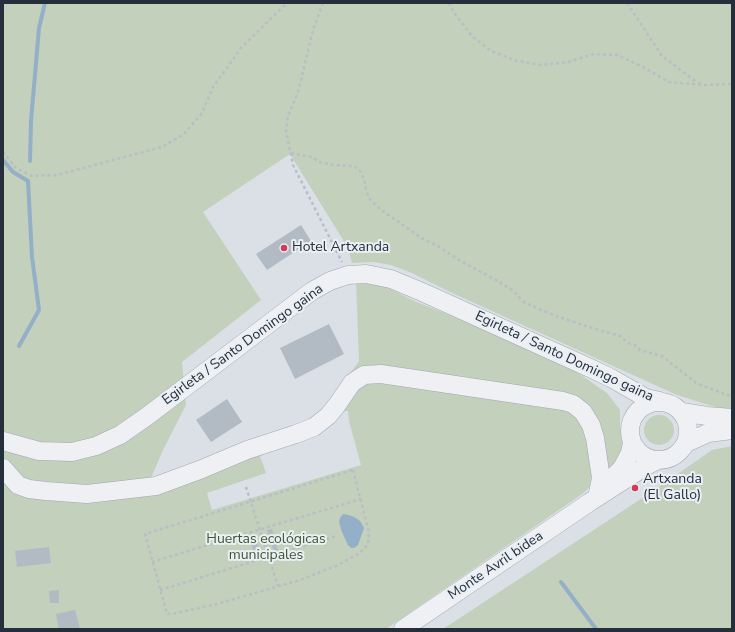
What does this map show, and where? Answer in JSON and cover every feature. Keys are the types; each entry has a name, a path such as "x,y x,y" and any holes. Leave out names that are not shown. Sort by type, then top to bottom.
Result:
{"street":[{"name":"Egirleta / Santo Domingo gaina","path":"3,441 39,451 72,452 96,446 120,435 312,291 330,281 348,276 366,274 391,279 422,292 604,375 646,398 660,401"},
{"path":"4,470 18,485 29,489 46,491 87,494 156,486 247,450 314,427 328,416 338,405 352,383 364,376 381,374 563,400 573,404 583,412 591,424 595,438 601,478 594,497"},
{"path":"686,444 689,427 687,419 676,406 668,402 652,402 644,405 637,411 630,426 632,442 636,450 650,459 667,459 675,456 686,444 708,433 732,430"},
{"path":"682,412 732,418"},
{"name":"Monte Avril bidea","path":"594,497 622,468 630,453 632,442"},
{"name":"Monte Avril bidea","path":"403,629 419,623 594,497 658,460"},
{"path":"599,464 604,469 609,471 616,471 622,468"}],"path":[{"path":"3,152 16,168 32,176 57,175 162,147 184,134 198,118 202,113 213,87 241,48 287,3"},
{"path":"323,3 313,30 298,92 288,116 286,131 293,165 343,264"},
{"path":"449,3 455,14 472,36 491,51 516,60 541,64 568,62 594,54 617,55 643,67 669,82 704,85 732,84"},
{"path":"626,3 662,56 695,81 704,85"},
{"path":"291,153 312,157 319,162 334,165 354,166 360,171 364,179 369,198 380,209 423,239 438,246 457,259 512,290 526,303 556,316 620,336 628,343 635,345 640,350 662,356 696,382 732,396"},
{"path":"353,470 370,533 368,544 360,553 336,566 300,580 217,604 168,614 145,534 251,501 353,470"},
{"path":"246,487 278,586"},
{"path":"152,562 361,499"},
{"path":"160,590 336,536"}],"green space":[{"name":"Huertas ecológicas municipales","path":"3,3 732,3 732,410 715,407 677,395 450,292 412,273 391,265 373,262 352,263 348,248 290,154 203,212 261,300 182,362 186,405 163,450 151,478 190,467 308,421 330,402 359,361 356,281 383,285 414,301 555,357 607,393 620,410 623,447 615,463 595,480 585,492 386,629 3,629","holes":["340,411 348,411 349,421 361,465 212,510 207,493 266,473 260,456 291,442"]},
{"path":"659,415 669,420 674,430 669,440 659,445 649,440 644,430 649,420"},
{"path":"732,446 732,629 443,629 653,491 712,450"}],"water":[{"path":"343,514 356,518 360,521 364,528 358,545 354,548 351,548 348,545 342,532 339,522"}],"building":[{"name":"Hotel Artxanda","path":"301,225 311,241 267,270 256,254"},
{"path":"329,324 344,354 295,379 280,348"},
{"path":"227,399 242,422 211,442 196,420"},
{"path":"272,529 278,551 274,552 267,530"},
{"path":"254,534 261,556 256,558 249,536"},
{"path":"49,547 51,563 17,567 15,551"},
{"path":"59,590 59,603 50,603 49,591"},
{"path":"75,610 80,629 59,629 56,614"}],"waterway":[{"path":"30,161 31,121 39,28 45,3"},
{"path":"3,160 13,172 28,181 28,184"},
{"path":"19,346 39,310 32,257 28,181"},
{"path":"561,582 596,629"}],"place":[{"name":"Hotel Artxanda","path":"284,248"},
{"name":"Artxanda (El Gallo)","path":"635,488"}]}
